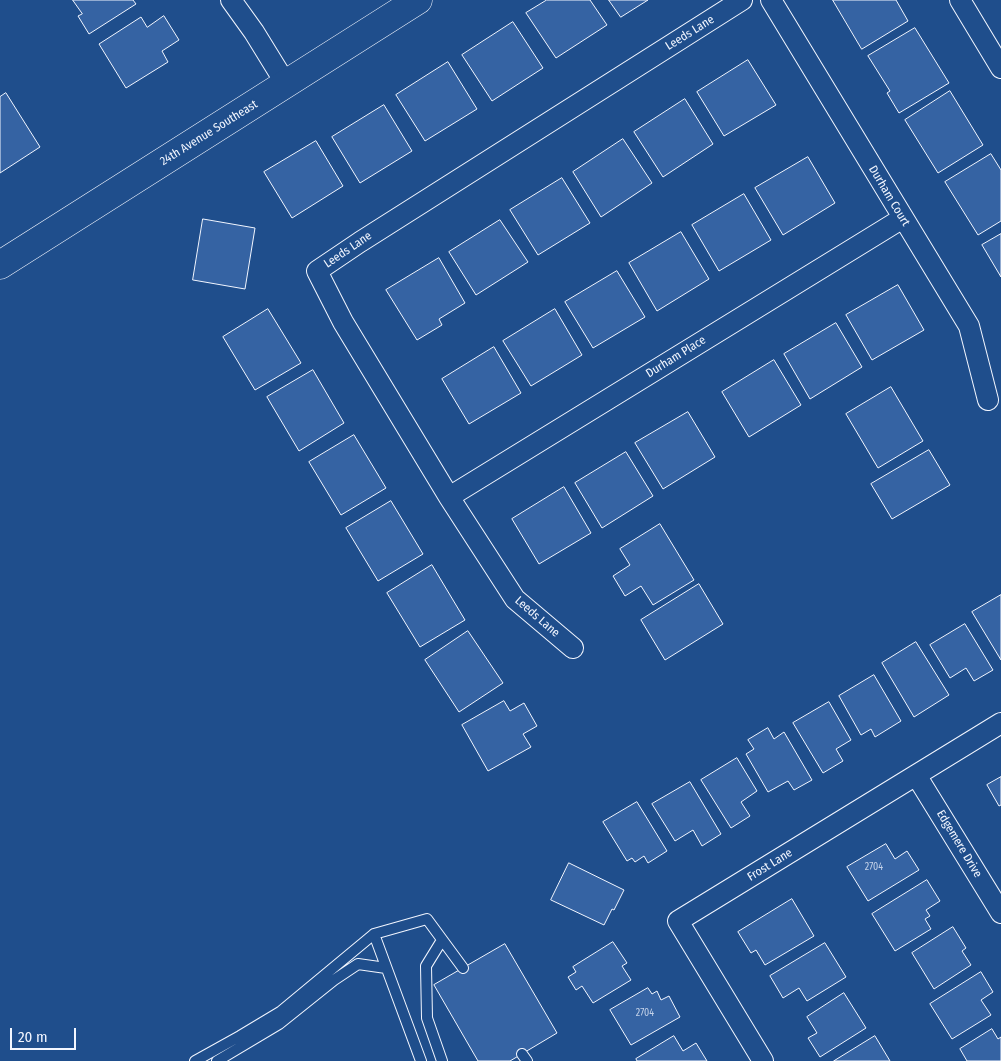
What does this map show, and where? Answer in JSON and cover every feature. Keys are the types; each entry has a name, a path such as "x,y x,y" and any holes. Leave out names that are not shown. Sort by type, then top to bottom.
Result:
{"street":[{"path":"231,0 254,32 286,84"},
{"name":"24th Avenue Southeast","path":"2,260 418,0"},
{"name":"Leeds Lane","path":"573,648 515,599 449,497 343,322 317,271 742,0"},
{"name":"Durham Court","path":"771,0 969,326 988,400"},
{"path":"960,0 1001,68"},
{"name":"Durham Place","path":"449,497 903,218"},
{"name":"Frost Lane","path":"763,1061 678,921 1001,723"},
{"name":"Edgemere Drive","path":"916,774 1001,914"}],"lane":[{"path":"195,1061 280,1012 374,934 427,919 463,968"},
{"path":"374,934 422,1061"},
{"path":"442,940 426,966 426,1018 442,1061"},
{"path":"217,1061 279,1024 334,980 358,964 386,968"}],"building":[{"path":"73,0 133,0 136,4 89,34 78,16 82,14"},
{"path":"547,0 590,0 607,25 556,58 526,13"},
{"path":"609,0 648,0 621,17"},
{"path":"833,0 896,0 908,21 862,49"},
{"path":"164,16 179,40 162,51 168,62 126,88 99,44 141,17 147,27"},
{"path":"513,22 543,68 492,101 462,55"},
{"path":"915,28 949,83 899,113 887,93 890,91 868,56"},
{"path":"748,60 776,105 724,136 697,92"},
{"path":"448,62 477,109 425,141 396,95"},
{"path":"950,91 983,145 938,173 905,120"},
{"path":"6,93 40,147 0,173 0,97"},
{"path":"685,99 713,144 663,177 634,132"},
{"path":"384,105 412,151 360,183 332,137"},
{"path":"623,139 652,183 601,217 573,172"},
{"path":"316,141 343,186 292,218 264,172"},
{"path":"991,154 1001,170 1001,221 978,235 945,182"},
{"path":"808,157 835,203 783,235 755,188"},
{"path":"562,178 590,223 538,255 510,210"},
{"path":"744,194 771,240 719,271 692,225"},
{"path":"203,219 255,228 245,289 193,280"},
{"path":"500,220 528,262 476,295 449,252"},
{"path":"681,232 709,279 657,311 629,263"},
{"path":"1001,234 1001,277 982,245"},
{"path":"439,258 465,303 439,319 442,325 417,340 386,290"},
{"path":"617,271 645,317 593,348 565,302"},
{"path":"898,285 924,330 872,360 846,315"},
{"path":"268,309 301,363 255,390 223,337"},
{"path":"555,309 582,355 531,386 503,341"},
{"path":"836,323 862,367 810,399 784,354"},
{"path":"494,347 521,393 469,424 442,379"},
{"path":"774,360 801,405 749,437 722,392"},
{"path":"313,370 344,423 299,451 267,397"},
{"path":"891,387 923,441 878,468 846,414"},
{"path":"688,412 715,457 663,489 635,443"},
{"path":"354,435 386,488 341,515 309,462"},
{"path":"929,450 950,485 892,519 871,484"},
{"path":"626,452 653,496 602,528 575,483"},
{"path":"564,487 591,533 539,564 512,519"},
{"path":"391,501 423,554 378,581 346,528"},
{"path":"660,524 694,580 653,605 641,586 625,596 613,576 630,565 620,549"},
{"path":"432,565 465,620 420,647 387,593"},
{"path":"699,584 723,624 665,660 641,620"},
{"path":"1001,595 1001,660 972,612"},
{"path":"965,624 993,670 974,681 966,668 950,678 930,645"},
{"path":"468,631 503,683 459,712 425,660"},
{"path":"916,642 949,695 914,717 882,663"},
{"path":"874,675 901,721 875,737 871,729 861,735 839,696"},
{"path":"504,701 510,711 524,703 537,726 523,734 531,747 488,771 462,725"},
{"path":"829,702 851,740 836,749 843,761 823,773 793,723"},
{"path":"768,728 774,739 784,732 812,780 794,790 788,781 768,792 746,754 754,749 748,740"},
{"path":"737,758 757,791 741,802 750,816 731,828 701,780"},
{"path":"1001,777 1001,805 999,806 987,785"},
{"path":"690,782 721,834 702,846 693,830 675,841 652,804"},
{"path":"637,802 667,851 648,863 644,856 635,862 632,858 627,861 603,822"},
{"path":"886,844 895,859 907,851 919,870 868,901 847,867"},
{"path":"569,863 624,890 604,925 551,900"},
{"path":"927,880 940,901 926,910 930,916 925,919 931,929 895,951 872,914"},
{"path":"792,899 814,936 765,965 756,950 751,953 738,932"},
{"path":"953,927 966,948 962,951 971,965 934,989 912,953"},
{"path":"613,942 627,963 622,966 631,980 593,1003 582,986 576,990 568,977 576,972 573,967"},
{"path":"825,943 846,977 807,1001 799,988 783,998 770,976"},
{"path":"505,944 557,1033 510,1061 478,1061 434,985"},
{"path":"981,972 993,992 981,1000 991,1015 952,1039 930,1004"},
{"path":"648,988 652,994 657,991 661,1000 669,996 680,1017 631,1045 610,1010"},
{"path":"844,993 866,1028 820,1057 808,1038 817,1033 807,1017"},
{"path":"992,1029 998,1039 1001,1037 1001,1061 967,1061 960,1049"},
{"path":"674,1036 683,1051 696,1043 707,1061 637,1061 636,1059"},
{"path":"875,1036 890,1061 834,1061"}]}
